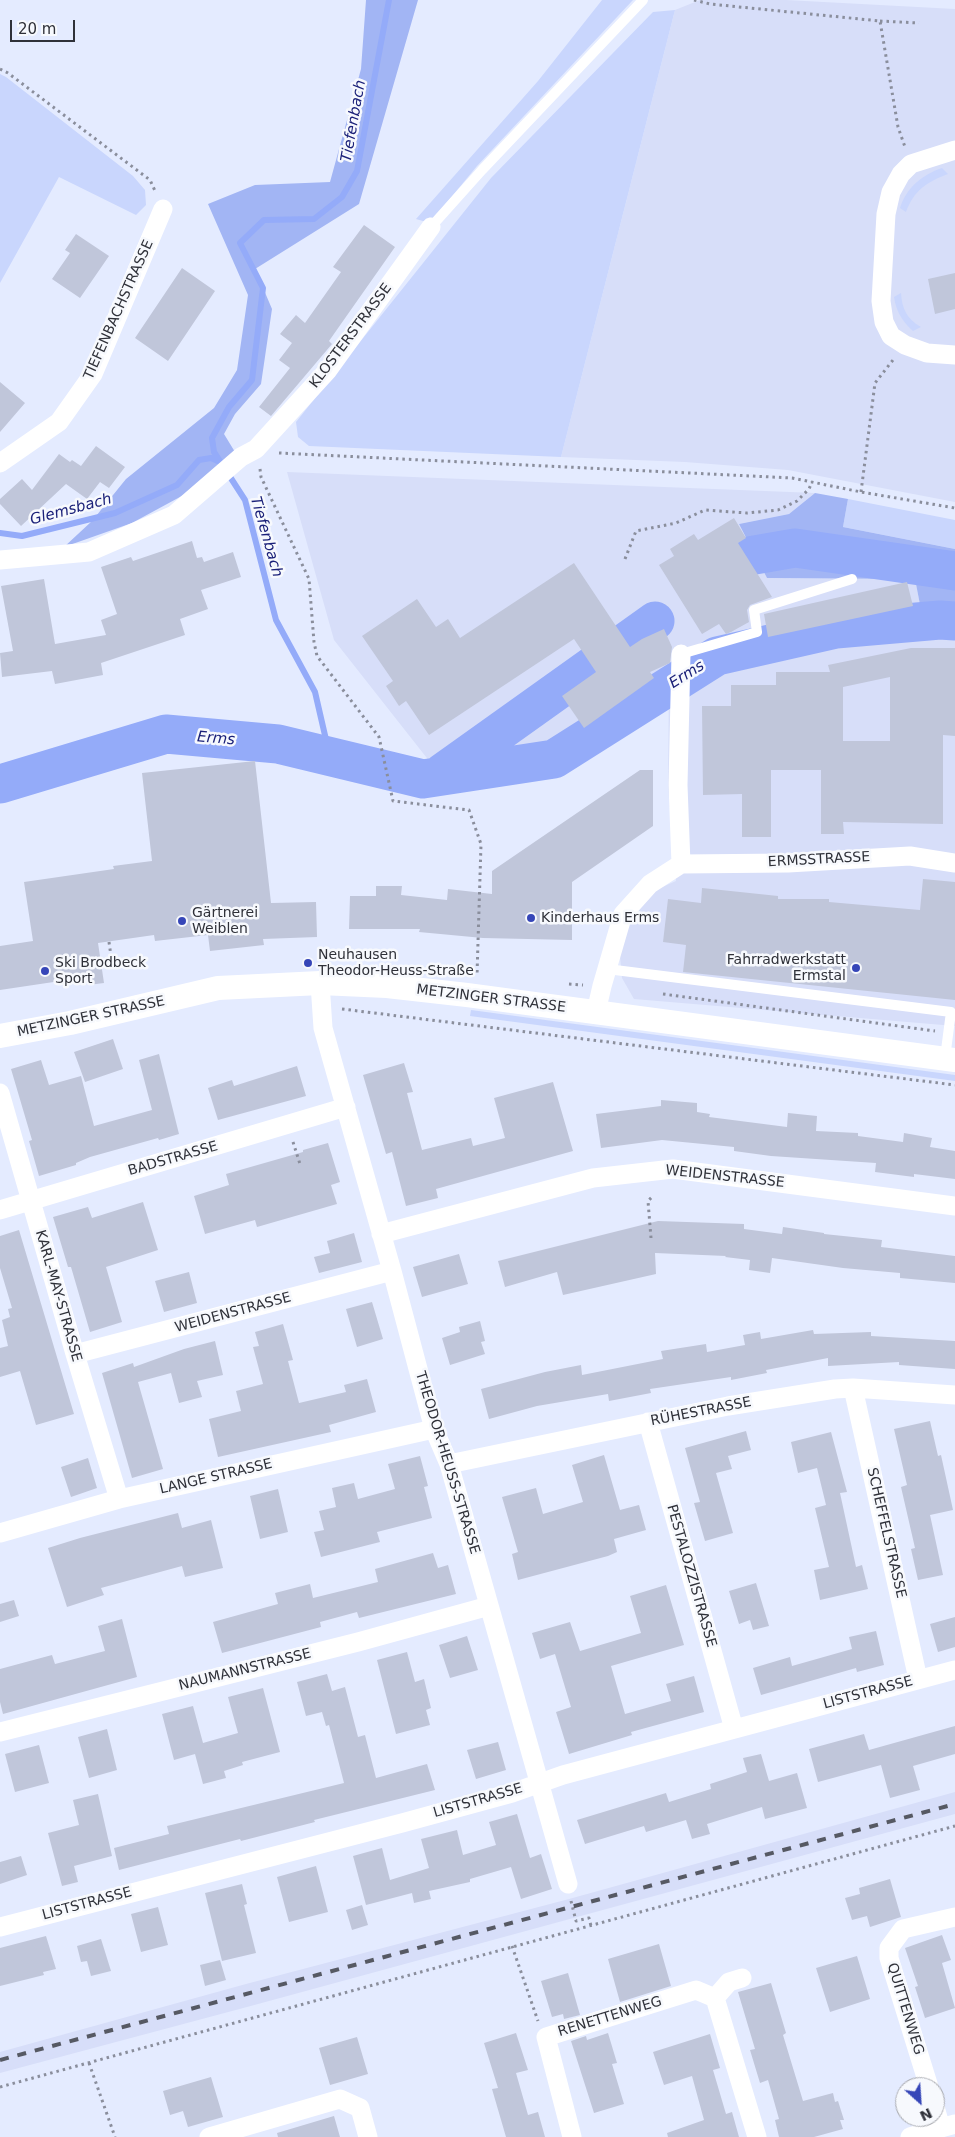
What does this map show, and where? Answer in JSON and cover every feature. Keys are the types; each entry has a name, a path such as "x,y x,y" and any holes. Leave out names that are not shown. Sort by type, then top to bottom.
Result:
{"street":[{"path":"955,150 910,164 901,174 891,192 886,214 881,301 884,322 891,336 905,345 927,352 955,354"},
{"name":"TIEFENBACHSTRASSE","path":"0,463 59,422 93,374 163,209"},
{"name":"KLOSTERSTRASSE","path":"0,560 89,552 174,515 248,453 328,370 431,228"},
{"path":"596,1012 623,914 650,884 681,864 678,785 682,654"},
{"name":"ERMSSTRASSE","path":"681,864 788,863 910,856 955,863"},
{"name":"METZINGER STRASSE","path":"0,1036 70,1023 218,988 321,995 387,986 477,996 950,1059"},
{"name":"THEODOR-HEUSS-STRASSE","path":"321,995 323,1028 392,1271 434,1429 449,1464 568,1884"},
{"name":"KARL-MAY-STRASSE","path":"0,1093 74,1354 119,1499"},
{"name":"BADSTRASSE","path":"0,1210 346,1107"},
{"name":"WEIDENSTRASSE","path":"381,1234 593,1178 673,1168 955,1206"},
{"name":"WEIDENSTRASSE","path":"74,1354 392,1271"},
{"name":"RÜHESTRASSE","path":"449,1464 728,1406 853,1388 955,1395"},
{"name":"SCHEFFELSTRASSE","path":"853,1388 918,1679"},
{"name":"PESTALOZZISTRASSE","path":"648,1422 734,1729"},
{"name":"LANGE STRASSE","path":"0,1533 119,1499 434,1429"},
{"name":"NAUMANNSTRASSE","path":"0,1732 358,1642 489,1606"},
{"name":"LISTSTRASSE","path":"0,1927 402,1823 734,1729 955,1670"},
{"name":"QUITTENWEG","path":"926,2077 889,1958 889,1948 903,1929 955,1918"},
{"path":"742,1978 729,1982 715,1998 756,2137"},
{"name":"RENETTENWEG","path":"572,2137 546,2037 696,1990 715,1998"},
{"path":"209,2137 340,2099 360,2108 368,2137"},
{"path":"910,2137 948,2126"}],"lane":[{"path":"431,228 482,170 643,0"},
{"path":"682,654 757,632 754,610 852,579"},
{"path":"605,977 951,1012 948,1033 950,1059"}],"path":[{"path":"694,0 710,4 918,23"},
{"path":"880,20 898,127 910,164"},
{"path":"0,68 150,180 163,209"},
{"path":"861,492 875,383 885,370"},
{"path":"248,453 792,478 955,508"},
{"path":"248,453 261,476 309,579 314,642 317,656 379,737 393,801 469,810 480,844 477,996"},
{"path":"625,559 636,531 676,523 706,510 747,513 778,510 797,501 809,489 812,482"},
{"path":"109,942 111,956"},
{"path":"564,984 605,977"},
{"path":"658,993 948,1033"},
{"path":"321,995 955,1085"},
{"path":"651,1238 648,1201 653,1196"},
{"path":"0,2087 955,1826"},
{"path":"568,1884 569,1896 576,1921 588,1918 591,1926"},
{"path":"512,1946 538,2020 546,2037"},
{"path":"89,2063 115,2137"}],"shaded area":[{"path":"366,0 418,0 359,204 255,269 272,309 261,384 235,414 224,434 235,452 191,491 132,523 64,547 92,521 126,479 214,408 237,370 248,295 208,204 255,185 330,182 361,69"},
{"path":"602,0 633,0 477,166 430,223 416,219 538,81"},
{"path":"700,0 786,0 955,9 955,502 788,470 685,462 561,457 675,10"},
{"path":"675,10 561,457 309,446 298,437 296,422 491,178 653,12"},
{"path":"0,74 133,176 145,190 146,205 136,215 59,177 0,283"},
{"path":"942,168 948,174 934,180 917,192 906,212 900,208 907,194 916,183 928,174"},
{"path":"901,293 906,313 912,321 921,327 913,331 903,320 896,307 894,297"},
{"path":"287,472 815,493 789,514 739,524 767,578 915,579 925,630 955,632 955,1026 634,999 622,978 619,945 626,919 653,891 676,881 668,787 669,677 575,741 430,762 334,640"},
{"path":"815,493 848,499 843,527 955,549 955,632 925,630 915,579 767,578 739,524 789,514"},
{"path":"848,499 955,520 955,549 843,527"},
{"path":"471,1010 955,1075 955,1081 470,1016"},
{"path":"955,1792 955,1814 0,2073 0,2052 246,1984 569,1899"}],"building":[{"path":"364,225 395,247 329,341 332,344 271,416 259,407 290,368 279,360 292,343 280,334 296,315 305,323 341,272 333,267"},
{"path":"76,234 109,256 80,298 52,279 70,253 65,250"},
{"path":"182,268 215,291 168,361 135,338"},
{"path":"955,273 955,309 935,314 928,279"},
{"path":"0,382 25,403 0,432"},
{"path":"96,446 125,467 109,488 100,482 87,499 66,484 21,526 0,504 0,499 22,479 32,490 59,454 70,462 72,460 81,466"},
{"path":"734,518 746,538 738,543 772,597 750,605 747,610 749,622 731,632 726,634 719,624 702,634 659,565 674,556 670,549 694,534 698,540"},
{"path":"192,541 197,558 202,557 204,562 233,552 241,577 201,590 208,609 180,619 185,635 101,663 103,675 55,684 52,671 2,677 0,653 13,651 1,586 44,579 55,644 106,635 101,620 117,614 101,567 131,557 133,561"},
{"path":"574,563 630,647 664,629 672,647 670,663 650,672 654,678 584,728 562,696 596,672 574,639 429,735 406,701 399,706 386,686 393,681 362,636 417,599 436,627 448,619 460,638"},
{"path":"907,582 913,606 768,637 764,614"},
{"path":"911,648 955,648 955,736 943,735 943,824 843,822 844,834 821,834 821,770 771,770 771,837 742,837 742,794 703,795 702,706 731,706 731,685 776,685 776,672 830,672 828,665","holes":["890,677 890,741 843,741 843,687"]},
{"path":"255,761 271,903 316,902 317,937 263,939 264,945 210,951 208,935 155,941 154,935 98,943 104,983 88,985 87,977 0,990 0,946 33,941 24,882 114,869 113,866 152,861 142,773"},
{"path":"640,770 653,770 653,826 572,882 572,940 483,938 419,932 420,929 349,929 350,896 376,896 376,886 402,886 401,895 447,900 448,889 492,894 492,871"},
{"path":"923,879 955,882 955,1000 683,972 686,945 663,942 668,899 701,903 702,888 778,896 778,899 829,899 829,902 920,910"},
{"path":"113,1039 123,1069 85,1082 74,1052"},
{"path":"159,1054 179,1134 90,1157 76,1163 76,1165 39,1176 29,1141 32,1140 11,1069 41,1060 49,1085 81,1076 94,1126 152,1110 139,1060"},
{"path":"404,1063 413,1092 407,1093 422,1150 471,1138 473,1146 505,1138 494,1098 553,1082 573,1151 436,1189 438,1198 406,1206 392,1152 386,1154 363,1075"},
{"path":"297,1066 306,1096 218,1120 208,1088 232,1080 234,1086"},
{"path":"661,1100 697,1103 697,1112 710,1114 709,1117 787,1127 788,1113 817,1116 816,1131 858,1133 858,1136 903,1142 904,1133 932,1138 930,1147 955,1151 955,1179 914,1174 914,1177 875,1172 876,1163 771,1156 734,1151 734,1147 662,1140 601,1148 596,1114 661,1106"},
{"path":"328,1143 340,1182 331,1185 337,1204 257,1227 255,1220 205,1234 194,1196 229,1185 226,1174"},
{"path":"143,1202 158,1250 106,1267 122,1322 90,1332 71,1267 68,1267 53,1217 88,1207 92,1218"},
{"path":"658,1221 744,1224 744,1229 782,1234 783,1227 824,1234 882,1240 881,1247 955,1256 955,1283 900,1278 900,1273 843,1268 772,1258 770,1273 749,1270 750,1260 726,1256 655,1253 656,1274 563,1295 557,1272 505,1287 498,1261"},
{"path":"19,1230 74,1414 36,1425 20,1371 0,1377 0,1348 8,1346 2,1320 10,1317 8,1309 12,1308 0,1268 0,1236"},
{"path":"354,1233 362,1262 319,1273 314,1257 330,1253 327,1241"},
{"path":"459,1254 468,1284 422,1297 413,1267"},
{"path":"189,1272 197,1303 164,1312 155,1281"},
{"path":"372,1302 383,1339 357,1347 346,1309"},
{"path":"480,1321 485,1341 481,1342 485,1354 450,1365 442,1338 460,1332 459,1327"},
{"path":"283,1324 293,1360 288,1361 299,1403 346,1392 344,1385 367,1379 376,1412 329,1425 331,1432 218,1457 209,1419 241,1411 236,1391 263,1384 253,1347 259,1346 255,1332"},
{"path":"813,1330 814,1334 871,1332 871,1336 955,1341 955,1369 899,1365 899,1362 828,1366 828,1358 766,1370 767,1373 731,1380 731,1377 650,1389 651,1393 609,1401 608,1394 537,1406 489,1419 481,1389 545,1372 581,1365 582,1375 663,1359 661,1351 706,1344 707,1352 745,1345 743,1335 760,1332 761,1339"},
{"path":"215,1341 223,1375 197,1381 202,1397 179,1403 171,1373 138,1382 163,1469 132,1478 102,1373 133,1363 134,1367 184,1349"},
{"path":"930,1421 938,1456 941,1455 953,1510 930,1515 943,1575 918,1580 911,1549 915,1548 901,1487 907,1485 894,1429"},
{"path":"746,1431 751,1450 728,1456 732,1469 716,1473 733,1533 705,1541 694,1503 700,1502 685,1448"},
{"path":"831,1432 847,1492 840,1493 856,1567 862,1565 868,1589 820,1600 814,1570 829,1567 815,1508 826,1505 817,1468 798,1473 791,1442"},
{"path":"604,1455 620,1510 639,1505 646,1530 614,1539 617,1552 608,1556 518,1580 512,1554 518,1552 502,1497 536,1488 543,1514 583,1502 572,1465"},
{"path":"420,1456 428,1486 424,1487 432,1518 377,1532 380,1542 321,1557 314,1532 324,1530 319,1511 336,1507 332,1488 354,1483 358,1499 395,1489 388,1464"},
{"path":"88,1458 97,1488 71,1497 61,1467"},
{"path":"278,1489 288,1532 260,1539 250,1496"},
{"path":"178,1513 182,1528 211,1520 223,1568 185,1577 182,1566 101,1588 104,1595 67,1607 48,1548"},
{"path":"433,1553 438,1568 448,1565 456,1594 359,1618 357,1612 320,1622 321,1627 222,1653 213,1622 278,1604 275,1593 310,1584 313,1598 378,1582 375,1569"},
{"path":"756,1583 769,1626 753,1630 750,1620 739,1624 729,1591"},
{"path":"666,1585 684,1645 611,1666 625,1714 671,1701 666,1684 694,1676 704,1712 631,1732 632,1735 569,1754 556,1712 571,1707 555,1654 540,1659 532,1633 570,1622 580,1651 641,1633 630,1596"},
{"path":"14,1600 19,1616 0,1622 0,1604"},
{"path":"955,1617 955,1647 938,1652 930,1624"},
{"path":"122,1619 137,1677 3,1714 0,1702 0,1669 52,1655 55,1664 105,1651 98,1626"},
{"path":"876,1631 884,1665 857,1672 856,1668 761,1695 753,1668 790,1657 792,1666 852,1649 849,1637"},
{"path":"467,1636 478,1670 450,1678 439,1645"},
{"path":"407,1652 415,1682 424,1679 431,1708 426,1710 430,1725 396,1734 377,1660"},
{"path":"327,1674 332,1691 345,1687 358,1737 365,1735 376,1778 427,1764 435,1790 314,1820 315,1822 241,1841 240,1839 119,1870 114,1848 169,1834 167,1826 344,1783 329,1725 326,1726 322,1712 306,1716 297,1682"},
{"path":"263,1688 280,1752 242,1762 243,1765 224,1771 226,1778 203,1784 195,1754 174,1760 162,1714 193,1706 203,1743 238,1733 228,1697"},
{"path":"955,1726 955,1754 913,1766 920,1790 890,1798 881,1765 818,1782 809,1749 864,1734 869,1750"},
{"path":"107,1729 117,1770 89,1778 78,1737"},
{"path":"498,1742 506,1770 476,1779 467,1750"},
{"path":"39,1745 49,1783 15,1792 5,1754"},
{"path":"761,1754 769,1781 797,1773 807,1808 765,1819 762,1807 707,1824 710,1834 692,1839 686,1820 646,1832 644,1826 585,1844 577,1820 666,1793 669,1802 711,1789 710,1784 747,1772 743,1758"},
{"path":"98,1794 112,1856 74,1866 78,1882 62,1886 48,1833 79,1825 73,1800"},
{"path":"517,1814 530,1858 541,1854 552,1889 521,1899 511,1867 470,1879 470,1882 429,1891 431,1899 414,1903 412,1893 366,1905 353,1856 382,1848 390,1880 429,1868 421,1839 457,1830 463,1855 496,1845 489,1822"},
{"path":"21,1856 27,1875 0,1884 0,1862"},
{"path":"316,1866 328,1912 289,1922 277,1877"},
{"path":"890,1879 901,1917 870,1927 867,1916 852,1920 845,1898 860,1894 859,1888"},
{"path":"242,1884 247,1904 244,1905 256,1953 222,1961 205,1893"},
{"path":"362,1905 368,1925 352,1930 346,1910"},
{"path":"158,1907 168,1945 141,1952 131,1914"},
{"path":"942,1935 951,1960 942,1963 955,2008 925,2018 915,1987 918,1986 905,1948"},
{"path":"46,1936 56,1969 43,1972 44,1975 0,1986 0,1948"},
{"path":"101,1939 111,1971 91,1976 87,1961 81,1962 77,1946"},
{"path":"659,1944 671,1986 620,2002 608,1959"},
{"path":"857,1956 870,1999 830,2012 816,1968"},
{"path":"220,1960 226,1980 205,1986 200,1965"},
{"path":"568,1973 580,2015 564,2019 563,2014 552,2017 541,1981"},
{"path":"771,1983 786,2033 783,2035 803,2101 833,2093 835,2102 838,2101 844,2120 840,2120 843,2129 814,2137 779,2137 775,2120 779,2119 768,2080 760,2083 750,2050 755,2049 738,1992"},
{"path":"516,2033 528,2070 516,2073 528,2115 538,2112 545,2137 506,2137 492,2089 498,2088 484,2043"},
{"path":"608,2033 617,2063 612,2064 624,2104 594,2113 571,2041 586,2036 587,2040"},
{"path":"710,2034 720,2068 713,2070 726,2114 732,2112 739,2137 668,2137 667,2133 704,2120 692,2076 664,2085 653,2052"},
{"path":"357,2037 368,2074 330,2085 319,2048"},
{"path":"211,2077 223,2117 188,2127 183,2111 170,2115 163,2091"},
{"path":"334,2116 340,2137 278,2137 277,2133"}],"waterway":[{"name":"Tiefenbach","path":"330,757 315,692 276,620 245,500 214,452 212,438 229,407 252,380 263,288 240,243 264,220 314,219 342,197 357,171 389,0"},
{"name":"Glemsbach","path":"0,533 22,536 115,513 177,485 199,460 211,458 220,462"},
{"name":"Erms","path":"743,557 795,548 955,571"},
{"name":"Erms","path":"0,784 166,734 278,744 423,779 554,759 717,656 836,629 940,620 955,621"},
{"name":"Erms","path":"442,773 655,621"}],"railway":[{"path":"0,2060 955,1804"}],"place":[{"name":"Kinderhaus Erms","path":"531,918"},
{"name":"Gärtnerei Weiblen","path":"182,921"},
{"name":"Neuhausen Theodor-Heuss-Straße","path":"308,963"},
{"name":"Fahrradwerkstatt Ermstal","path":"856,968"},
{"name":"Ski Brodbeck Sport","path":"45,971"}]}
